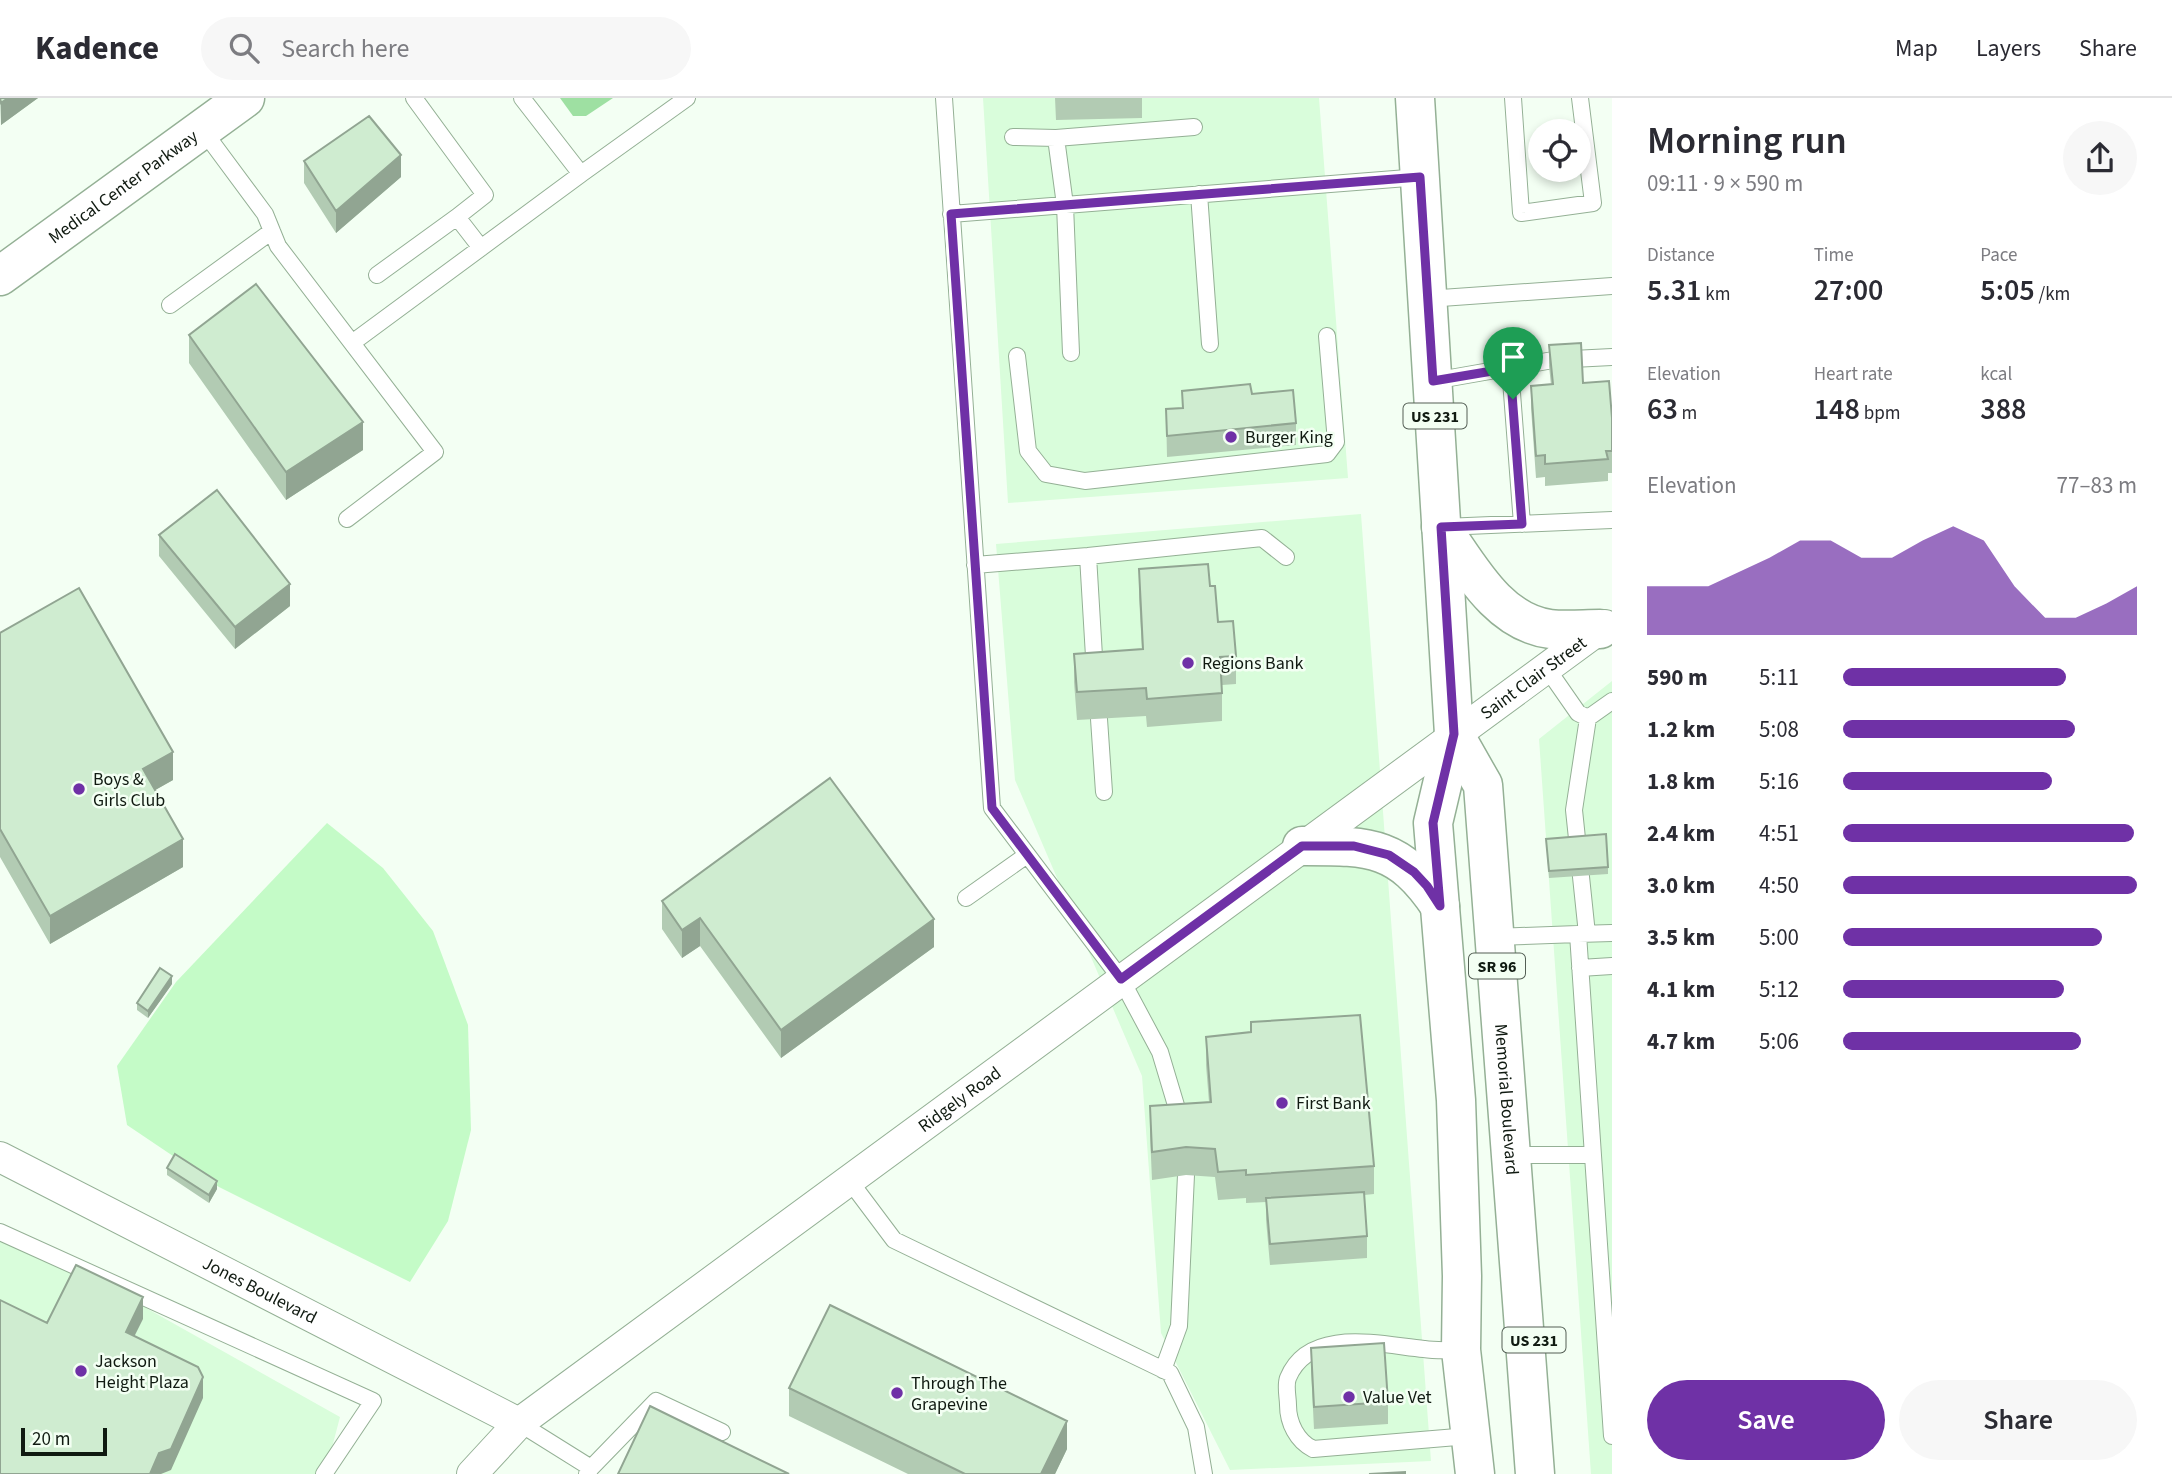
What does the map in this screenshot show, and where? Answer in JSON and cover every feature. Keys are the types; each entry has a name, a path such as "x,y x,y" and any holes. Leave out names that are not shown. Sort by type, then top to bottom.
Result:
{"main road":[{"name":"Medical Center Parkway","path":"0,276 245,98"},
{"name":"Memorial Boulevard","path":"1415,98 1454,734 1433,823 1456,1100 1462,1276 1461,1350 1475,1474"},
{"path":"1441,527 1482,585 1515,615 1535,626 1552,629 1606,625"},
{"name":"Memorial Boulevard","path":"1454,734 1483,785 1535,1474"},
{"path":"1302,846 1354,846 1389,855 1414,872 1440,906"},
{"name":"US 231","path":"1515,1205 1553,1474"},
{"path":"1456,1456 1461,1350"}],"street":[{"name":"Saint Clair Street","path":"1454,734 1606,625"},
{"name":"Ridgely Road","path":"472,1474 519,1423 1454,734"},
{"name":"Jones Boulevard","path":"0,1157 519,1423"}],"lane":[{"path":"377,275 485,195 414,98"},
{"path":"522,98 581,174"},
{"path":"352,343 687,98"},
{"path":"943,98 992,808 1121,979 1160,1052 1184,1131"},
{"path":"1513,98 1521,213 1593,203 1580,98"},
{"path":"1013,137 1056,138 1194,127"},
{"path":"202,129 265,215 278,246 435,452 347,519"},
{"path":"1056,138 1065,205 1071,353"},
{"path":"951,214 1420,177"},
{"path":"1199,194 1210,344"},
{"path":"457,217 481,248"},
{"path":"170,305 272,231"},
{"path":"1427,299 1612,286"},
{"path":"1017,356 1028,451 1046,474 1085,481 1327,454 1336,442 1327,336"},
{"path":"1433,381 1553,360 1612,357"},
{"path":"1510,368 1519,398 1522,524"},
{"path":"1441,527 1612,520"},
{"path":"975,565 1262,538 1286,557"},
{"path":"1088,556 1096,680"},
{"path":"1546,667 1578,713 1588,718"},
{"path":"1612,701 1588,718 1574,810 1582,934 1580,968 1612,1436"},
{"path":"1099,719 1104,792"},
{"path":"965,898 1027,855"},
{"path":"1495,937 1612,933"},
{"path":"1580,968 1612,966"},
{"path":"1511,1155 1592,1155"},
{"path":"1163,1370 1180,1326 1186,1175"},
{"path":"849,1180 894,1240 1170,1373 1196,1427 1205,1474"},
{"path":"0,1232 373,1401 324,1474"},
{"path":"1456,1456 1313,1449 1303,1444 1294,1430 1288,1411 1287,1380 1299,1360 1311,1351 1330,1344 1376,1343 1426,1350 1461,1350"},
{"path":"519,1423 589,1471 656,1401 722,1432"}],"shaded area":[{"path":"560,98 613,98 586,116 573,116"},
{"path":"983,98 1319,98 1348,478 1008,503"},
{"path":"1361,514 1431,1461 1230,1470 1161,1333 1142,1076 1015,780 996,544"},
{"path":"1612,681 1612,1474 1591,1474 1539,739"},
{"path":"327,823 383,868 433,931 468,1025 471,1130 448,1221 410,1282 219,1187 127,1125 117,1066 176,982"},
{"path":"0,1226 340,1417 325,1474 0,1474"}],"building":[{"path":"369,116 401,155 336,211 304,161"},
{"path":"256,284 363,422 286,472 189,335"},
{"path":"1581,343 1583,383 1609,381 1612,451 1606,451 1608,459 1545,464 1545,455 1536,456 1531,386 1553,384 1549,345"},
{"path":"1250,384 1252,394 1293,390 1296,423 1167,436 1166,409 1183,408 1182,391"},
{"path":"217,490 290,584 235,627 159,535"},
{"name":"Regions Bank","path":"1208,564 1210,586 1215,586 1218,622 1233,621 1236,656 1220,657 1222,693 1147,699 1146,688 1077,692 1074,654 1143,649 1139,569"},
{"name":"Boys & Girls Club","path":"79,588 173,752 143,769 183,839 50,916 0,829 0,633"},
{"path":"830,778 934,919 781,1030 700,918 682,930 662,901"},
{"path":"1606,834 1608,867 1549,871 1546,839"},
{"path":"160,968 172,976 148,1011 137,1003"},
{"path":"1360,1015 1374,1166 1246,1175 1246,1170 1218,1172 1215,1149 1186,1147 1152,1152 1150,1106 1211,1102 1206,1037 1251,1032 1251,1022"},
{"path":"175,1154 217,1181 209,1195 167,1168"},
{"path":"1364,1192 1367,1236 1270,1244 1266,1198"},
{"name":"Jackson Height Plaza","path":"76,1265 143,1297 126,1332 198,1367 203,1377 171,1449 159,1453 150,1474 0,1474 0,1300 47,1323"},
{"path":"830,1305 1067,1421 1041,1474 965,1474 789,1388"},
{"name":"Value Vet","path":"1384,1343 1388,1402 1314,1407 1311,1348"},
{"path":"650,1406 789,1474 618,1474"},
{"path":"1405,1472 1405,1474 1369,1474"}],"place":[{"name":"Burger King","path":"1231,437"},
{"name":"Regions Bank","path":"1188,663"},
{"name":"Boys & Girls Club","path":"79,789"},
{"name":"First Bank","path":"1282,1103"},
{"name":"Jackson Height Plaza","path":"81,1371"},
{"name":"Through The Grapevine","path":"897,1393"},
{"name":"Value Vet","path":"1349,1397"}],"route":[{"path":"1420,177 1433,381 1510,368 1513,399 1522,524 1441,527 1454,734 1433,823 1440,906 1414,872 1389,855 1354,846 1302,846 1121,979 992,808 951,214 1420,177"}]}
